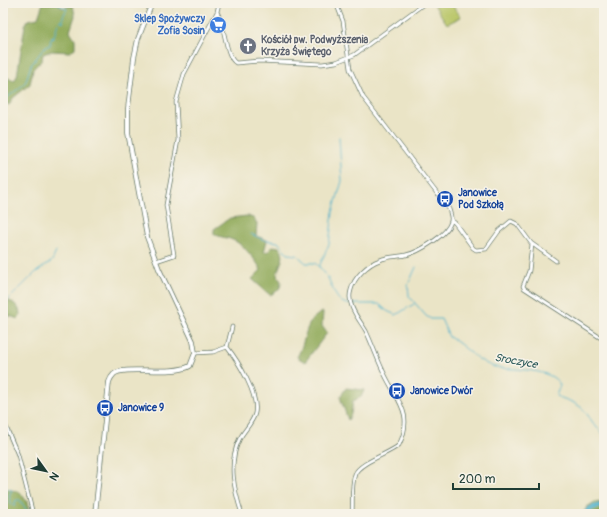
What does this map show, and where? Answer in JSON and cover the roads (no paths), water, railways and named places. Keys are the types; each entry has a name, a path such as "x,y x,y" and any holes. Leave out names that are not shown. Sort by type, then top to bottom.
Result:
{"street":[{"path":"95,514 109,382 111,377 119,371 170,372 186,369 190,366 195,353 191,336 156,261 144,221 128,123 131,82 136,46 152,3"},
{"path":"156,261 174,255 166,205 178,140 176,102 178,90 184,74 218,12 220,3"},
{"path":"336,3 343,21 350,69 363,97 449,209 451,220 450,225 435,241 422,249 406,255 379,260 370,265 354,282 351,289 350,297 353,310 366,332 385,374 401,400 406,420 399,445 360,467 356,473 354,480 352,514"},
{"path":"218,12 223,23 230,58 236,63 259,61 322,64 348,58 360,51 425,3"},
{"path":"451,220 476,250 486,249 499,231 511,222 516,224 531,243 556,261"},
{"path":"531,243 532,248 529,270 523,286 524,288 604,340"},
{"path":"227,347 232,327"},
{"path":"195,353 213,352 227,347"},
{"path":"227,347 238,360 250,388 255,410 253,418 239,440 234,460 233,485 242,514"},
{"path":"3,420 18,455 33,514"}],"waterway":[{"path":"3,101 23,85 26,81 31,65 45,47 50,45 51,39 60,20 63,22 63,16 67,9 57,3"},
{"path":"604,28 604,35"},
{"name":"Sroczyce","path":"319,267 329,244 333,212 342,181 339,137"},
{"path":"251,234 264,240 278,242 288,254 297,255 306,263 315,263 327,276 338,299 345,304 350,304"},
{"path":"3,305 35,273 52,261 56,252"},
{"name":"Sroczyce","path":"416,267 408,285 409,296 426,316 431,319 441,319 449,337 479,359 492,366 533,371 549,375 556,379 560,385 556,396 581,407 604,434"},
{"name":"Sroczyce","path":"354,304 379,304 387,311 396,315 414,304"},
{"path":"3,464 3,473"},
{"path":"3,488 12,490 9,495 11,503 14,506 16,500 20,500 26,509 26,514"},
{"path":"586,514 589,510 604,505"}],"place":[{"name":"Sklep Spożywczy Zofia Sosin","path":"218,25"},
{"name":"Kościół pw. Podwyższenia Krzyża Świętego","path":"248,46"},
{"name":"Janowice Pod Szkołą","path":"445,199"},
{"name":"Janowice Dwór","path":"397,391"},
{"name":"Janowice 9","path":"105,408"}]}
